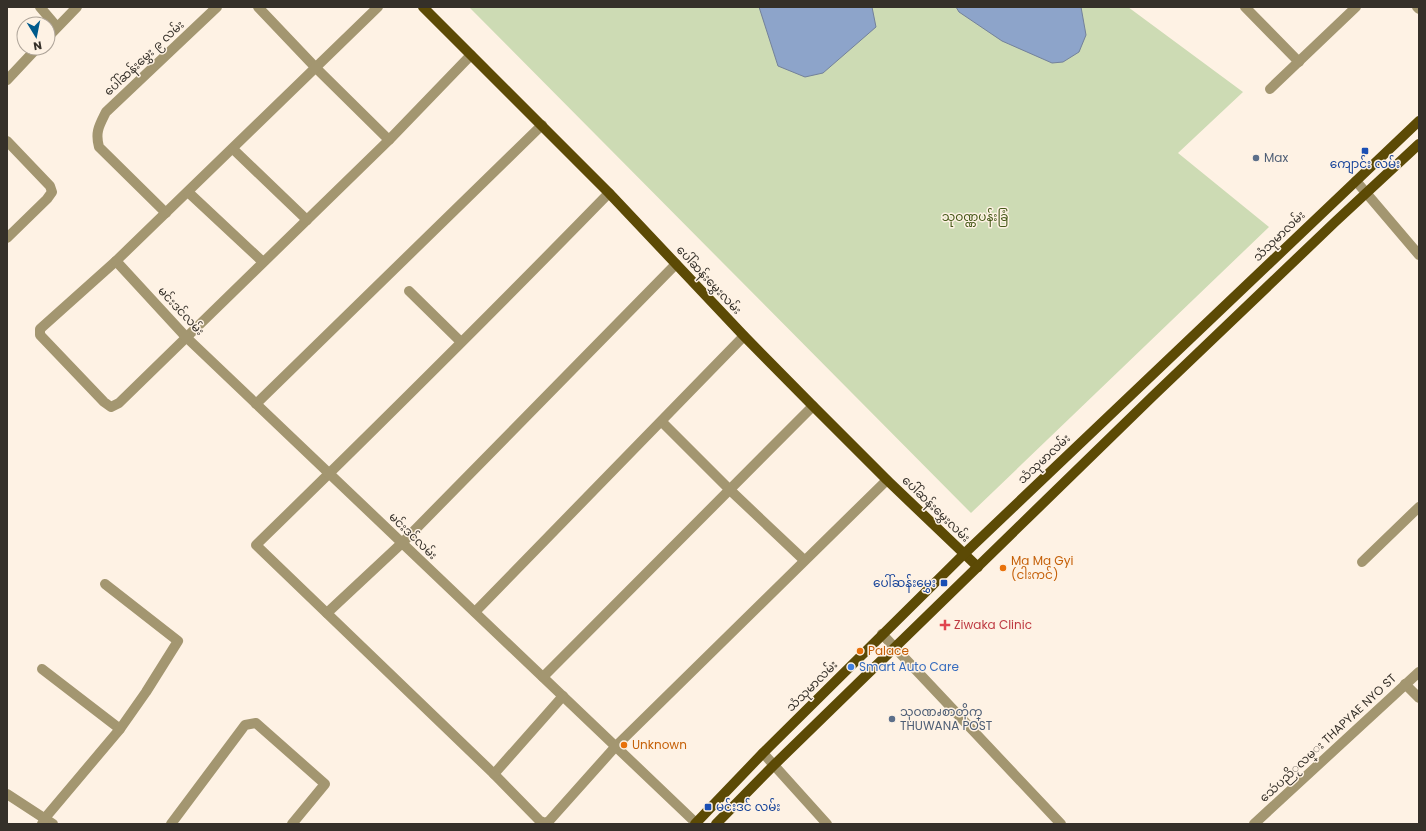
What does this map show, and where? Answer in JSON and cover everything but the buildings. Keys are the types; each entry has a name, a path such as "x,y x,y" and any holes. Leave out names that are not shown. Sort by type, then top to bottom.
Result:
{"main road":[{"name":"ပေါ်ဆန်းမွှေးလမ်း","path":"423,7 609,193 744,336 813,406 887,480 978,567"},
{"name":"သံသုမာလမ်း","path":"696,824 763,753 964,554 1419,121"},
{"path":"716,824 1153,396 1419,144"}],"street":[{"path":"40,7 57,27 77,7"},
{"name":"ပေါ်ဆန်းမွှေး ၉ လမ်း","path":"166,213 99,147 97,138 100,124 106,112 217,7"},
{"path":"258,7 316,68 389,140"},
{"path":"378,7 116,261 46,322 40,329 40,335 104,402 111,407 119,403 389,140 471,55"},
{"path":"1245,7 1299,62"},
{"path":"1270,89 1356,7"},
{"path":"7,80 30,56"},
{"path":"256,404 542,125"},
{"path":"7,141 50,186 52,192 47,199 7,238"},
{"path":"233,149 307,220"},
{"path":"1356,181 1419,255"},
{"path":"188,192 263,262"},
{"path":"609,193 330,474 256,545 494,774 540,821 545,823 549,821 616,746 887,480"},
{"name":"မင်းဒင်လမ်း","path":"116,261 186,338 616,746 696,824"},
{"path":"327,613 402,543 676,264"},
{"path":"409,291 461,342"},
{"path":"475,612 662,422 744,336"},
{"path":"543,677 813,406"},
{"path":"662,422 730,490 804,560"},
{"path":"1362,562 1419,507"},
{"path":"43,821 120,729 146,692 178,641 105,584"},
{"path":"882,634 1061,824"},
{"path":"42,669 120,729"},
{"name":"သေဴပညိႂလမ္း THAPYAE NYO ST","path":"1254,824 1419,672"},
{"path":"1405,684 1419,698"},
{"path":"494,774 563,696"},
{"path":"171,824 245,725 256,723 325,784 292,824"},
{"path":"763,753 827,824"},
{"path":"7,794 43,821 54,824"}],"green space":[{"name":"သုဝဏ္ဏပန်းခြံ","path":"469,7 1128,7 1243,92 1178,153 1269,227 971,513"}],"water":[{"path":"759,7 872,7 876,27 823,73 805,77 778,66"},
{"path":"956,7 1081,7 1086,35 1079,52 1063,62 1052,63 1002,41 959,12"}],"place":[{"name":"ကျောင်း လမ်း","path":"1365,151"},
{"name":"Max","path":"1256,158"},
{"name":"Ma Ma Gyi (ငါးကင်)","path":"1003,568"},
{"name":"ပေါ်ဆန်းမွှေး","path":"944,583"},
{"name":"Ziwaka Clinic","path":"945,625"},
{"name":"Palace","path":"860,651"},
{"name":"Smart Auto Care","path":"851,667"},
{"name":"သုဝဏၧစာတိုက္ THUWANA POST","path":"892,719"},
{"name":"Unknown","path":"624,745"},
{"name":"မင်းဒင် လမ်း","path":"708,807"}]}
